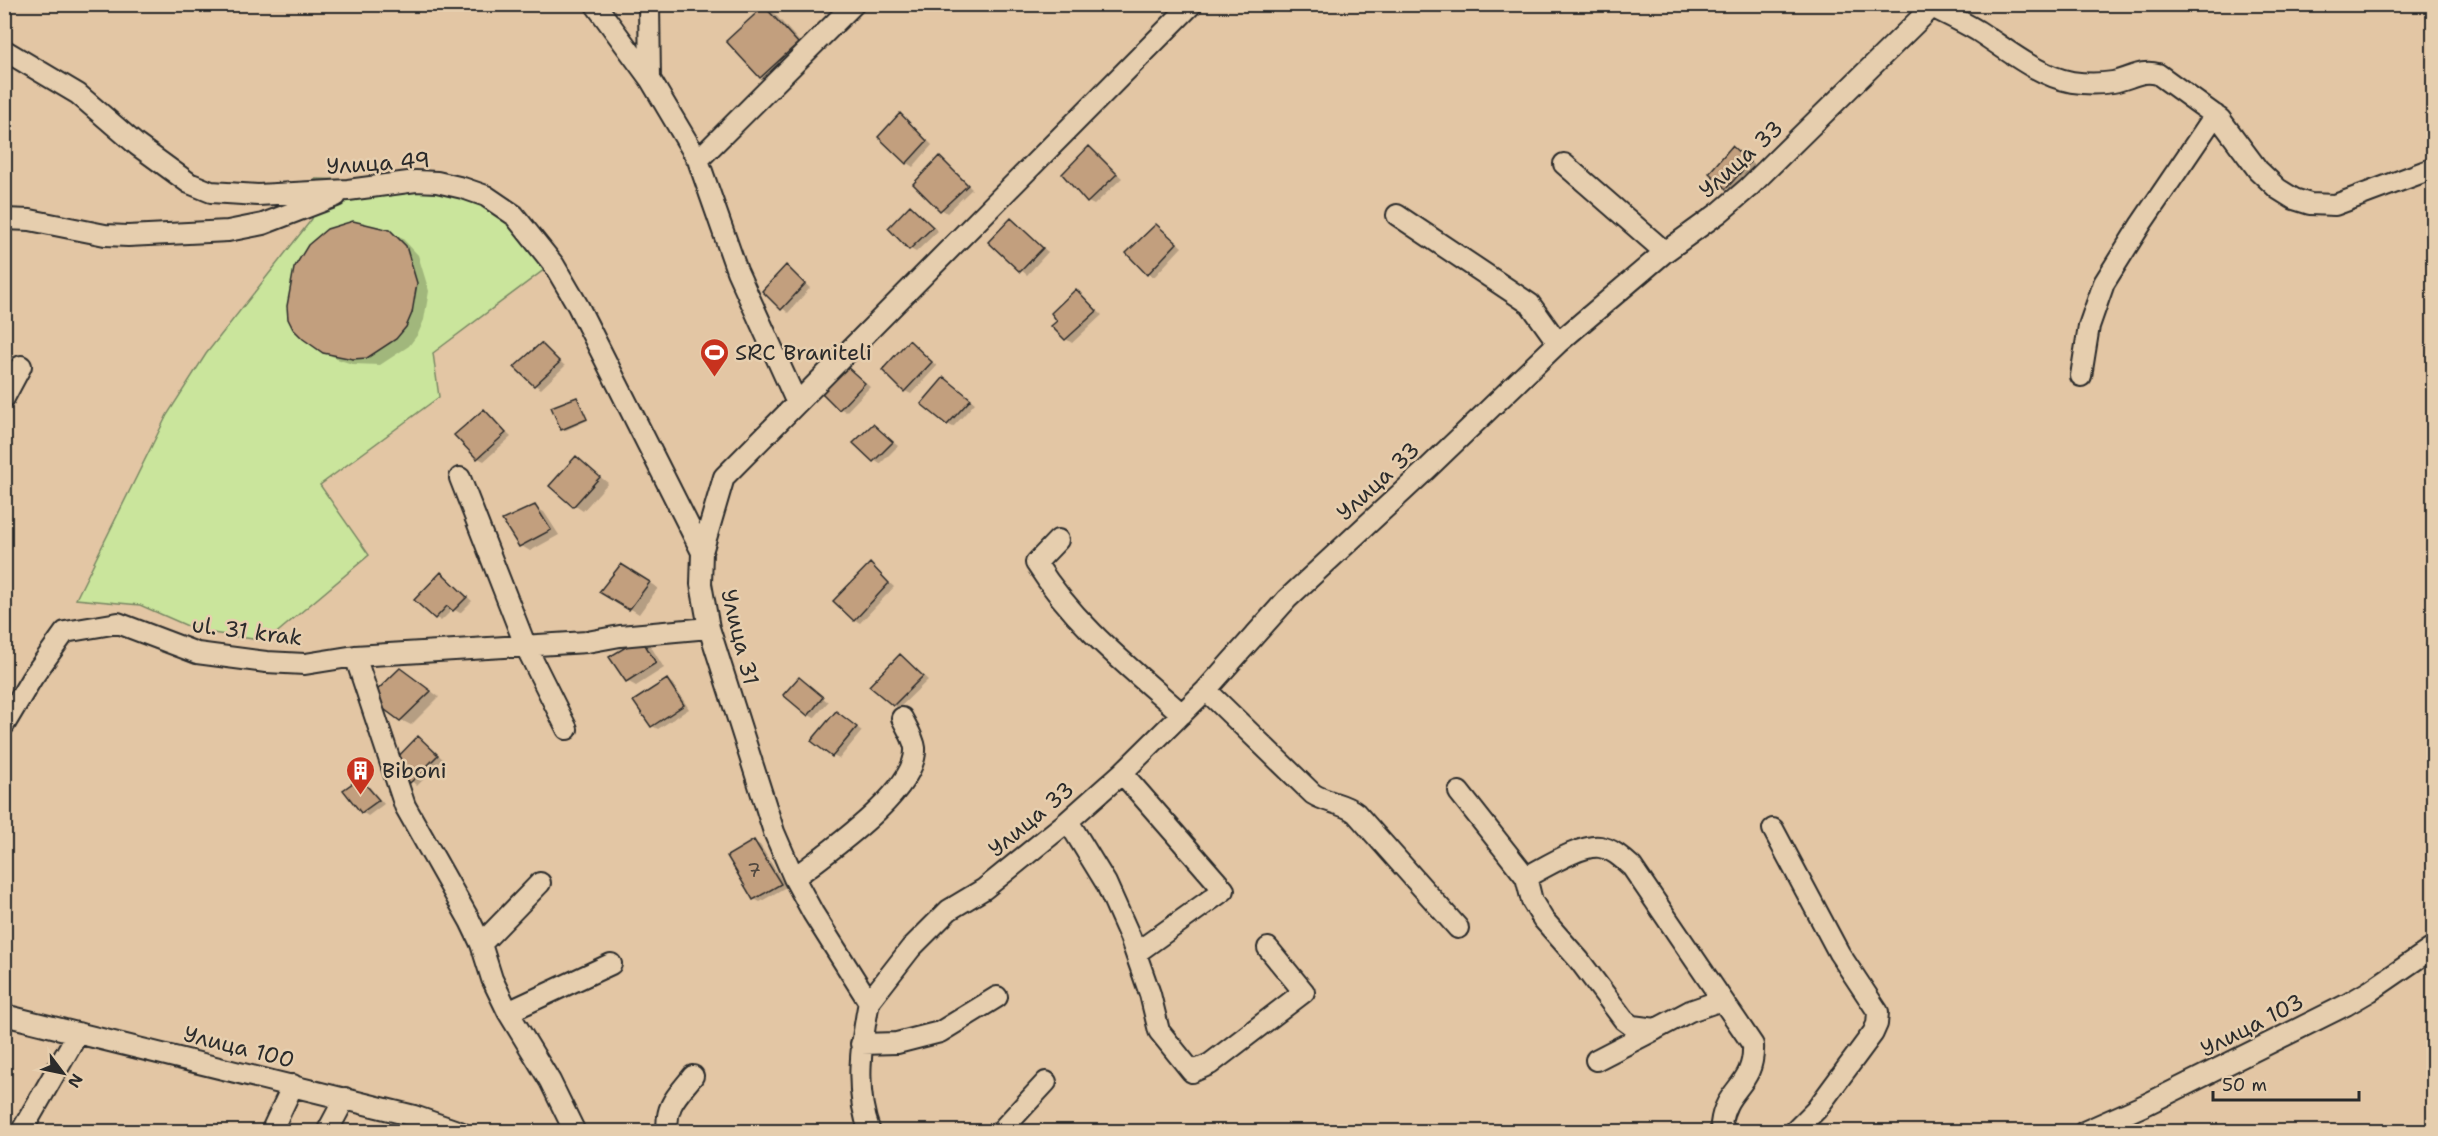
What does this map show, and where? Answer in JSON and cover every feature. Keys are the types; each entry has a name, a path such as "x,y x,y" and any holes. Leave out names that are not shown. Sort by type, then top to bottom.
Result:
{"street":[{"path":"595,4 650,78 698,160 737,271 797,403"},
{"path":"649,4 650,78"},
{"path":"698,160 854,4"},
{"name":"Улица 31","path":"869,1002 794,878 774,832 709,628 701,584 702,552 724,477 1192,4"},
{"path":"1932,6 2053,76 2070,82 2090,84 2114,82 2140,72 2158,74 2215,115 2235,135 2268,180 2294,199 2310,204 2336,205 2433,168"},
{"name":"Улица 33","path":"869,1002 910,948 949,910 984,889 1122,774 1206,690 1287,599 1404,491 1558,342 1665,252 1720,212 1748,188 1932,6"},
{"name":"Улица 49","path":"4,50 78,94 137,145 189,183 201,188 237,195 348,190 388,183 437,182 486,196 513,214 554,265 578,306 702,552"},
{"path":"2081,376 2089,326 2104,283 2140,224 2215,115"},
{"path":"1564,164 1665,252"},
{"path":"4,219 30,220 128,236 228,231 263,224 348,190"},
{"path":"1397,215 1530,304 1558,342"},
{"path":"4,399 21,366"},
{"path":"460,478 526,647 567,729"},
{"path":"1058,540 1036,563 1052,588 1091,634 1182,714"},
{"name":"ul. 31 krak","path":"4,725 32,678 65,632 117,623 197,653 266,662 305,664 355,656 526,647 709,628"},
{"path":"355,656 405,806 481,944 492,979 508,1012 550,1081 575,1131"},
{"path":"1206,690 1313,794 1343,805 1356,813 1458,928"},
{"path":"794,878 876,814 910,772 915,747 902,718"},
{"path":"1122,774 1224,890 1136,953"},
{"path":"1459,792 1526,877 1532,901 1543,919 1579,960 1624,1020 1632,1026 1656,1029"},
{"path":"1068,821 1106,883 1136,953 1150,994 1158,1031 1192,1072 1210,1065 1304,992 1268,948"},
{"path":"1773,829 1839,953 1878,1012 1873,1033 1816,1110 1794,1131"},
{"path":"1526,877 1583,849 1600,846 1617,854 1632,867 1753,1045 1754,1058 1751,1071 1722,1109 1721,1124 1726,1131"},
{"path":"481,944 540,883"},
{"name":"Улица 103","path":"2084,1131 2147,1104 2362,996 2433,947"},
{"path":"508,1012 610,964"},
{"path":"861,1044 897,1043 939,1032 997,997"},
{"path":"1596,1060 1690,1011 1722,1000"},
{"path":"869,1002 861,1044 861,1080 870,1131"},
{"name":"Улица 100","path":"5,1017 345,1098 460,1131"},
{"path":"21,1131 78,1034"},
{"path":"668,1131 667,1112 693,1076"},
{"path":"1000,1131 1046,1082"},
{"path":"271,1131 293,1085"},
{"path":"327,1131 345,1098"}],"green space":[{"path":"315,179 416,181 514,215 549,266 433,353 439,397 320,485 369,555 267,641 199,631 140,605 76,599 167,415 206,354 312,219"}],"building":[{"path":"764,6 798,43 760,78 726,41"},
{"path":"900,113 927,141 906,164 878,137"},
{"path":"1089,146 1117,174 1087,203 1062,174"},
{"path":"1732,146 1750,162 1726,189 1709,173"},
{"path":"939,156 968,185 940,211 913,184"},
{"path":"910,205 933,227 909,250 888,228"},
{"path":"1011,218 1043,248 1020,272 988,242"},
{"path":"353,221 390,230 406,246 417,283 412,313 406,327 396,339 367,358 353,359 323,353 303,339 293,329 288,319 287,306 294,268 308,245 327,229"},
{"path":"1156,224 1177,243 1147,275 1126,253"},
{"path":"786,265 805,284 781,310 762,291"},
{"path":"1076,289 1097,311 1065,340 1051,326 1057,321 1051,313"},
{"path":"909,340 932,362 904,392 882,370"},
{"path":"541,343 560,362 534,386 514,367"},
{"path":"845,365 865,383 839,410 820,391"},
{"path":"944,377 971,399 947,425 921,404"},
{"path":"577,397 587,419 561,430 551,407"},
{"path":"484,409 506,433 477,459 454,435"},
{"path":"873,424 893,442 873,462 853,443"},
{"path":"576,456 600,477 573,507 549,486"},
{"path":"535,505 551,530 519,547 502,520"},
{"path":"870,563 889,583 854,621 833,601"},
{"path":"621,564 650,582 629,610 599,592"},
{"path":"441,572 467,597 453,611 447,606 435,619 414,600"},
{"path":"641,638 656,663 626,682 609,657"},
{"path":"900,654 923,676 893,706 869,686"},
{"path":"400,668 431,691 400,721 369,698"},
{"path":"799,677 823,697 808,716 783,695"},
{"path":"667,679 684,705 651,727 633,701"},
{"path":"836,711 857,727 832,757 811,741"},
{"path":"418,736 438,755 410,783 391,764"},
{"name":"Biboni","path":"360,778 379,800 361,813 343,790"},
{"path":"754,840 781,884 753,900 727,856"}],"place":[{"name":"SRC Braniteli","path":"714,378"},
{"name":"Biboni","path":"361,796"}]}
